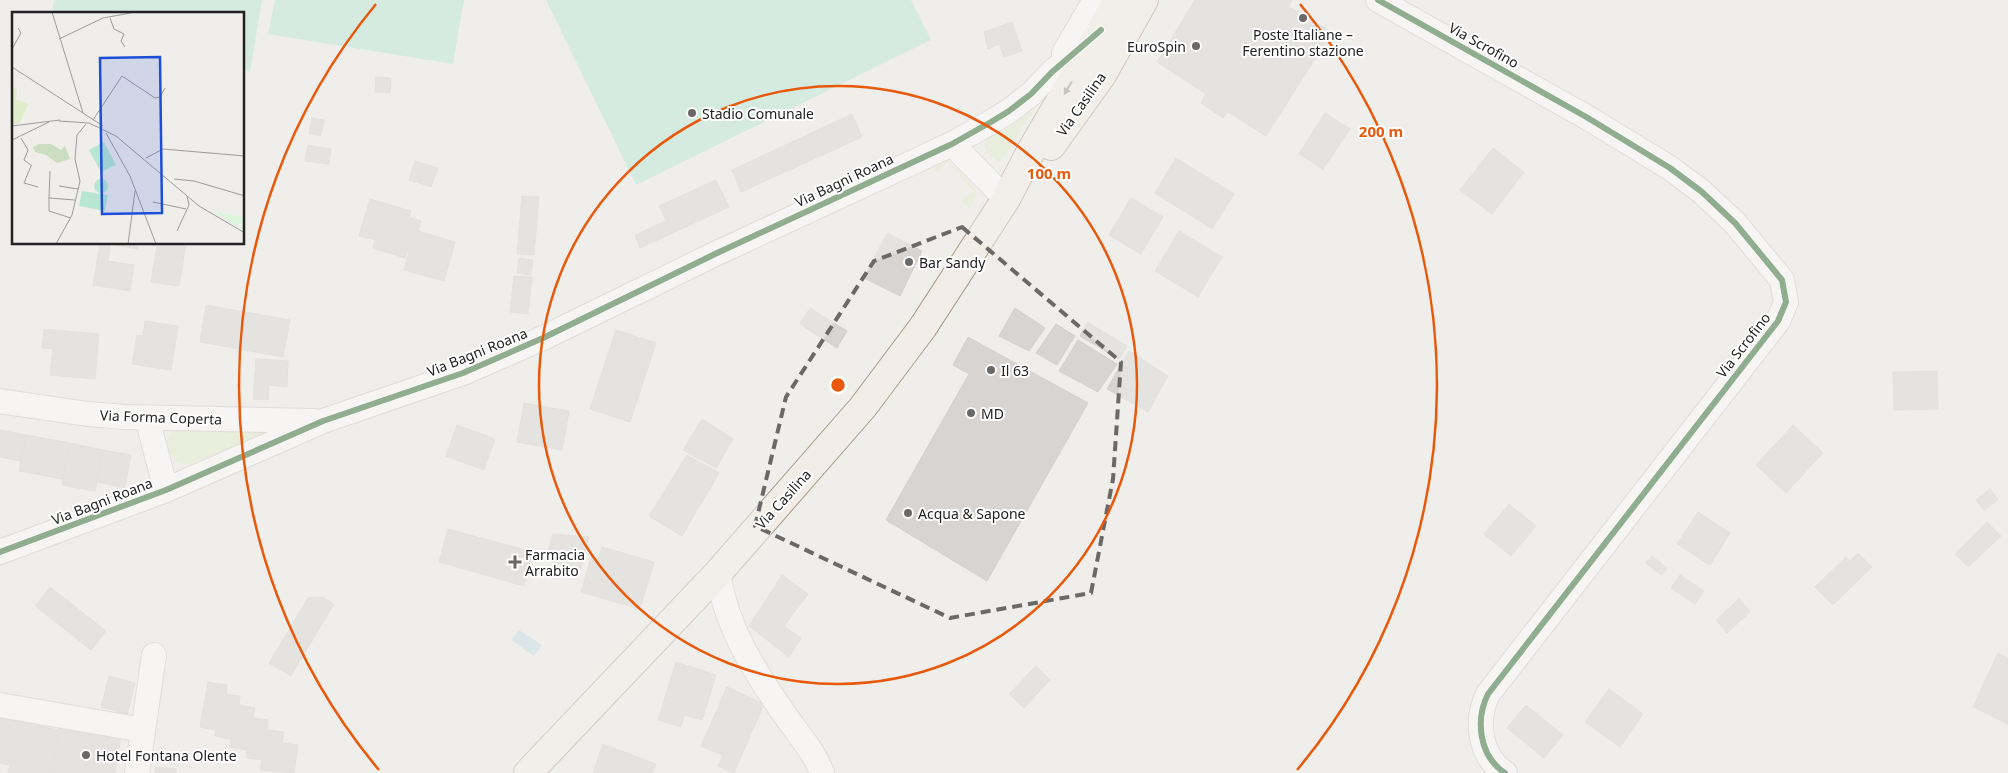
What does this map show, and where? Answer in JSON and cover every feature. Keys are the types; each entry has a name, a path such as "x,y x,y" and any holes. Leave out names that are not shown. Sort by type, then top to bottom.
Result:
{"main road":[{"name":"Via Casilina","path":"528,773 718,573 863,407 923,327 1006,199 1035,143 1118,0"},
{"name":"Via Casilina","path":"1006,199 1047,151 1079,109 1106,70 1144,0"}],"street":[{"path":"1052,72 1095,0"},
{"path":"1132,24 1153,0"},
{"name":"Via Scrofino","path":"1378,0 1588,118 1691,183 1725,212 1779,275 1786,296 1784,309 1778,320 1488,694 1484,702 1481,718 1483,742 1488,756 1505,773"},
{"path":"1052,72 1101,30"},
{"name":"Via Bagni Roana","path":"0,552 166,490 323,421 445,379 516,351 715,254 952,144 1009,111 1033,92 1052,72"},
{"path":"952,144 1006,199"},
{"name":"Via Forma Coperta","path":"0,401 88,414 147,418 323,421"},
{"path":"147,418 166,490"},
{"path":"718,573 725,607 740,645 760,678 814,755 822,773"},
{"path":"136,773 154,655"},
{"path":"0,705 143,730"}],"highlighted area":[{"path":"962,227 1121,362 1113,479 1091,593 950,618 755,526 786,397 874,261"}],"green space":[{"path":"54,0 262,0 250,72 245,71 245,12 52,12"},
{"path":"275,0 464,0 453,64 268,34"},
{"name":"Stadio Comunale","path":"546,0 911,0 931,40 636,185"},
{"path":"1039,102 1001,161 997,161 986,151 985,145 988,137 1012,126"},
{"path":"947,159 976,190 976,196 969,208 962,201 973,191 948,162 936,172 935,163"},
{"path":"176,428 272,428 272,432 186,465 173,458 168,449 169,434"}],"water":[{"path":"519,630 542,645 534,656 511,640"}],"building":[{"path":"1195,0 1292,0 1289,7 1332,32 1266,136 1228,112 1223,118 1201,103 1206,94 1157,62"},
{"path":"1012,22 1022,51 1004,57 999,44 988,49 984,32"},
{"path":"376,77 391,78 390,93 375,92"},
{"path":"1325,113 1350,129 1323,169 1299,154"},
{"path":"852,114 862,137 741,192 732,170"},
{"path":"312,118 324,120 321,136 309,133"},
{"path":"308,145 331,149 329,164 305,161"},
{"path":"1493,148 1524,172 1492,214 1460,190"},
{"path":"1176,158 1234,194 1212,229 1155,193"},
{"path":"415,161 438,168 431,187 409,180"},
{"path":"716,180 729,207 640,248 635,235 666,221 659,206"},
{"path":"522,196 539,197 534,255 517,254"},
{"path":"1131,198 1163,217 1141,254 1109,235"},
{"path":"370,199 411,211 409,217 421,221 418,231 455,242 444,281 404,270 409,252 407,252 405,258 373,248 375,240 359,236"},
{"path":"1179,231 1222,257 1198,297 1155,271"},
{"path":"887,233 922,251 900,296 864,278"},
{"path":"100,245 111,245 108,261 134,265 130,291 93,285"},
{"path":"116,245 138,245 137,249"},
{"path":"152,245 186,245 179,286 151,282 157,246"},
{"path":"519,258 533,260 531,275 517,273"},
{"path":"514,276 532,277 528,314 510,312"},
{"path":"206,305 290,320 283,357 200,342"},
{"path":"810,308 847,331 837,348 800,324"},
{"path":"1015,308 1045,328 1029,351 999,336"},
{"path":"145,321 178,326 171,370 132,364 137,335 143,336"},
{"path":"1087,322 1127,346 1119,359 1080,336"},
{"path":"1056,324 1075,336 1057,365 1036,353"},
{"path":"44,329 99,334 95,379 50,375 53,349 42,348"},
{"path":"616,330 656,343 630,422 590,409"},
{"path":"968,337 1088,403 987,581 886,520 969,374 953,365"},
{"path":"1078,340 1117,364 1098,392 1059,371"},
{"path":"1129,351 1168,376 1148,412 1107,389"},
{"path":"256,359 288,361 287,387 269,385 268,400 253,399"},
{"path":"1937,371 1938,409 1894,410 1893,372"},
{"path":"524,403 569,411 562,450 517,442"},
{"path":"702,419 733,439 716,468 683,450"},
{"path":"457,425 495,439 484,470 446,456"},
{"path":"1793,425 1823,453 1786,493 1756,465"},
{"path":"0,430 26,435 21,461 0,457"},
{"path":"26,435 70,443 63,479 19,471"},
{"path":"70,443 103,450 95,491 62,485"},
{"path":"103,450 131,455 125,488 97,482"},
{"path":"687,455 719,473 682,536 649,516"},
{"path":"1990,489 1998,500 1984,510 1976,500"},
{"path":"1509,504 1536,526 1511,556 1484,534"},
{"path":"1698,512 1730,533 1710,565 1677,544"},
{"path":"1987,522 2001,536 1968,567 1955,554"},
{"path":"448,529 533,552 524,586 439,562"},
{"path":"553,534 589,537 580,570 545,560"},
{"path":"602,547 654,562 640,609 581,592 591,558 598,560"},
{"path":"1858,553 1872,567 1833,605 1815,587 1846,557 1850,561"},
{"path":"1652,556 1667,568 1661,575 1646,563"},
{"path":"782,575 808,594 784,626 801,638 789,657 749,626"},
{"path":"1680,575 1704,591 1695,604 1671,588"},
{"path":"50,587 72,604 57,623 35,606"},
{"path":"323,597 334,604 291,676 269,663 308,598"},
{"path":"1739,599 1750,612 1727,633 1716,620"},
{"path":"72,604 106,631 91,650 57,623"},
{"path":"1998,653 2008,658 2008,724 1973,707"},
{"path":"676,662 716,675 702,720 684,715 681,727 658,720"},
{"path":"1036,666 1050,680 1024,708 1009,694"},
{"path":"109,676 135,683 127,714 101,707"},
{"path":"208,682 227,685 226,694 240,696 239,705 255,708 253,718 268,720 267,730 284,732 282,743 298,745 294,773 260,770 262,760 246,758 247,750 230,747 231,739 215,736 216,730 200,727"},
{"path":"727,687 764,704 734,773 718,766 723,755 701,746"},
{"path":"1609,689 1643,714 1620,747 1585,722"},
{"path":"1526,705 1563,735 1544,758 1507,728"},
{"path":"0,718 59,730 52,773 8,773 10,765 0,763"},
{"name":"Hotel Fontana Olente","path":"60,725 121,736 115,773 52,773"},
{"path":"603,744 656,764 652,773 593,773"},
{"path":"155,767 176,769 176,773 155,773"}],"cycle path":[{"path":"1378,0 1588,118 1670,168 1702,192 1735,223 1782,280 1786,302 1778,321 1488,694 1482,715 1482,737 1490,757 1496,766 1505,773"},
{"path":"0,552 166,490 323,421 463,373 543,338 715,254 952,144 1009,111 1031,94 1052,72 1101,30"}],"place":[{"name":"Poste Italiane – Ferentino stazione","path":"1303,18"},
{"name":"EuroSpin","path":"1196,46"},
{"name":"Stadio Comunale","path":"692,113"},
{"name":"Bar Sandy","path":"909,262"},
{"name":"Il 63","path":"991,370"},
{"name":"MD","path":"971,413"},
{"name":"Acqua & Sapone","path":"908,513"},
{"name":"Farmacia Arrabito","path":"515,562"},
{"name":"Hotel Fontana Olente","path":"86,755"}]}
